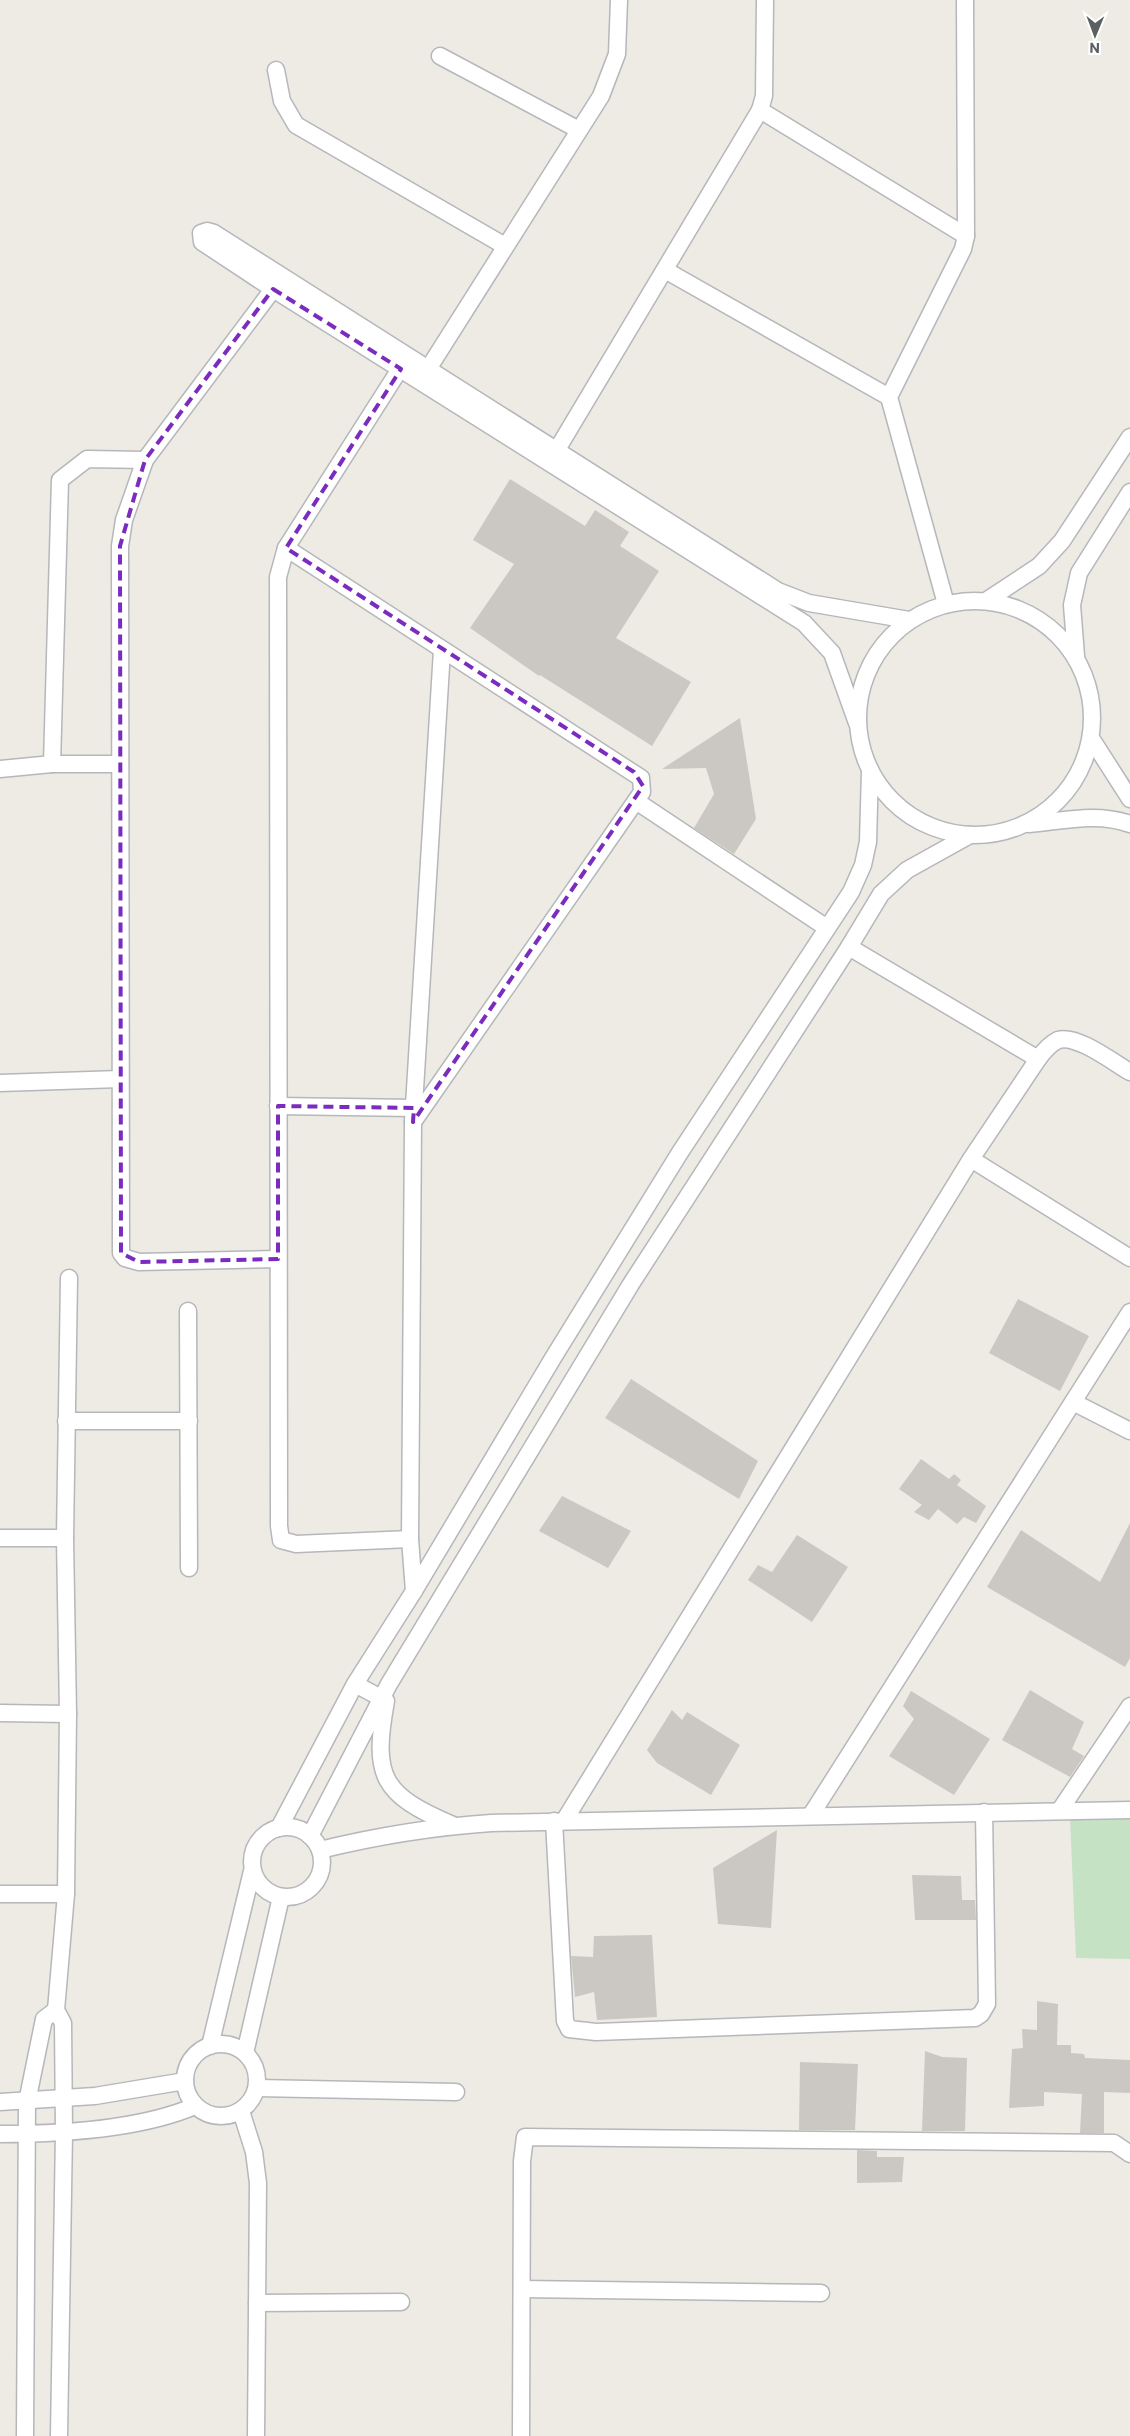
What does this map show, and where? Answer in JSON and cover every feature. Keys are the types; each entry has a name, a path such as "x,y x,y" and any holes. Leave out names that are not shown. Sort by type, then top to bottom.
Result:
{"street":[{"path":"424,375 601,96 617,54 619,0"},
{"path":"553,456 760,110 764,96 765,0"},
{"path":"946,604 889,397 963,249 966,236 965,0"},
{"path":"440,56 579,130"},
{"path":"276,70 282,101 296,125 506,246"},
{"path":"760,110 966,236"},
{"path":"665,270 889,397"},
{"path":"278,1259 140,1262 125,1258 120,1253 120,546 130,504 145,460 278,283 553,456 804,623 832,653 841,673 857,723 861,748 870,772 885,794 911,817 929,826 949,832 970,835 997,833 1023,825 1097,817 1116,819 1130,824"},
{"path":"404,362 286,548 278,577 279,1526 281,1540 296,1544 410,1539"},
{"path":"986,601 1039,566 1062,541 1130,437"},
{"path":"553,456 793,598 842,610 909,620"},
{"path":"52,764 60,480 87,459 145,460"},
{"path":"1076,657 1072,605 1079,573 1130,492"},
{"path":"286,548 634,772 641,778 643,786 636,800 413,1115"},
{"path":"857,723 857,703 869,665 893,633 909,620 946,604 986,601 1008,605 1041,621 1063,640 1076,657 1085,676 1091,697 1093,717 1091,738 1085,760 1074,780 1060,798 1043,813 1023,825"},
{"path":"414,1591 410,1539 413,1115 442,650"},
{"path":"1091,738 1130,799"},
{"path":"0,769 52,764 120,764"},
{"path":"279,1828 355,1684 414,1591 553,1358 679,1154 851,892 863,865 868,842 870,772"},
{"path":"636,800 827,928"},
{"path":"310,1836 385,1691 632,1284 849,947 881,894 906,870 970,835"},
{"path":"849,947 1038,1059"},
{"path":"984,1812 987,2004 981,2014 975,2018 596,2032 569,2029 565,2021 559,1821 971,1159 1046,1048 1058,1040 1066,1039 1082,1044 1130,1072"},
{"path":"0,1083 120,1079"},
{"path":"278,1106 413,1115"},
{"path":"971,1159 1130,1258"},
{"path":"60,2436 64,2132 62,2023 56,2010 66,1894 68,1714 65,1538 69,1278"},
{"path":"188,1311 189,1568"},
{"path":"811,1815 1130,1312"},
{"path":"1073,1402 1130,1431"},
{"path":"66,1421 189,1421"},
{"path":"0,1538 65,1538"},
{"path":"355,1684 385,1691"},
{"path":"385,1691 379,1736 379,1752 387,1781 395,1794 409,1804 453,1825"},
{"path":"1060,1810 1130,1706"},
{"path":"0,1713 68,1714"},
{"path":"320,1850 377,1836 453,1825 811,1815 1130,1810"},
{"path":"210,2046 252,1871 251,1860 260,1839 269,1832 279,1828 301,1830 310,1836 320,1850 322,1862 320,1874 314,1885 304,1893 293,1897 280,1897 262,1888 252,1871"},
{"path":"0,1894 66,1894"},
{"path":"245,2053 280,1897"},
{"path":"25,2436 27,2102 44,2019 56,2010"},
{"path":"222,2044 234,2046 245,2053 256,2072 257,2088 249,2104 241,2111 221,2117 211,2115 195,2106 187,2093 186,2070 191,2060 200,2051 210,2046 222,2044"},
{"path":"0,2102 27,2102 95,2096 185,2081"},
{"path":"257,2088 456,2092"},
{"path":"0,2134 64,2132 170,2116 195,2106"},
{"path":"241,2111 254,2152 258,2183 256,2436"},
{"path":"521,2436 522,2160 523,2141 529,2136 1114,2143 1130,2154"},
{"path":"522,2289 821,2293"},
{"path":"257,2303 401,2302"}],"highlighted area":[{"path":"273,289 401,369 286,548 634,772 643,786 413,1122 414,1108 278,1106 278,1259 139,1262 121,1253 120,546 145,460"}],"green space":[{"path":"1070,1818 1130,1819 1130,1959 1076,1958"}],"building":[{"path":"510,479 585,526 595,510 629,532 620,546 659,571 616,638 691,682 652,746 539,676 470,628 514,564 473,540"},
{"path":"740,718 756,819 734,854 694,828 714,794 706,768 662,769"},
{"path":"1018,1299 1089,1336 1060,1391 989,1353"},
{"path":"631,1379 758,1461 739,1499 605,1418"},
{"path":"921,1459 949,1479 954,1474 961,1480 957,1485 986,1506 976,1523 964,1517 957,1524 938,1509 929,1520 914,1512 922,1505 899,1489"},
{"path":"562,1496 631,1531 608,1568 539,1531"},
{"path":"1130,1523 1130,1658 1125,1667 987,1587 1021,1530 1100,1582"},
{"path":"797,1535 848,1567 812,1622 748,1580 758,1565 772,1572"},
{"path":"1030,1690 1084,1722 1072,1749 1084,1756 1070,1777 1002,1740"},
{"path":"911,1691 990,1739 954,1795 889,1756 914,1719 903,1706"},
{"path":"672,1710 682,1720 687,1712 740,1745 711,1795 657,1763 647,1750"},
{"path":"777,1830 771,1928 718,1924 713,1868"},
{"path":"912,1875 961,1876 962,1900 975,1900 976,1920 915,1920"},
{"path":"652,1935 657,2017 597,2020 594,1992 575,1997 571,1956 593,1957 594,1936"},
{"path":"1037,2001 1058,2004 1057,2045 1071,2045 1071,2053 1084,2054 1085,2058 1130,2060 1130,2093 1104,2092 1104,2133 1080,2133 1082,2094 1044,2092 1044,2106 1009,2108 1012,2049 1023,2048 1022,2029 1037,2030"},
{"path":"925,2051 942,2057 967,2058 965,2131 922,2131"},
{"path":"800,2062 858,2064 855,2130 799,2130"},
{"path":"857,2150 877,2151 877,2157 904,2157 902,2182 857,2183"}]}
